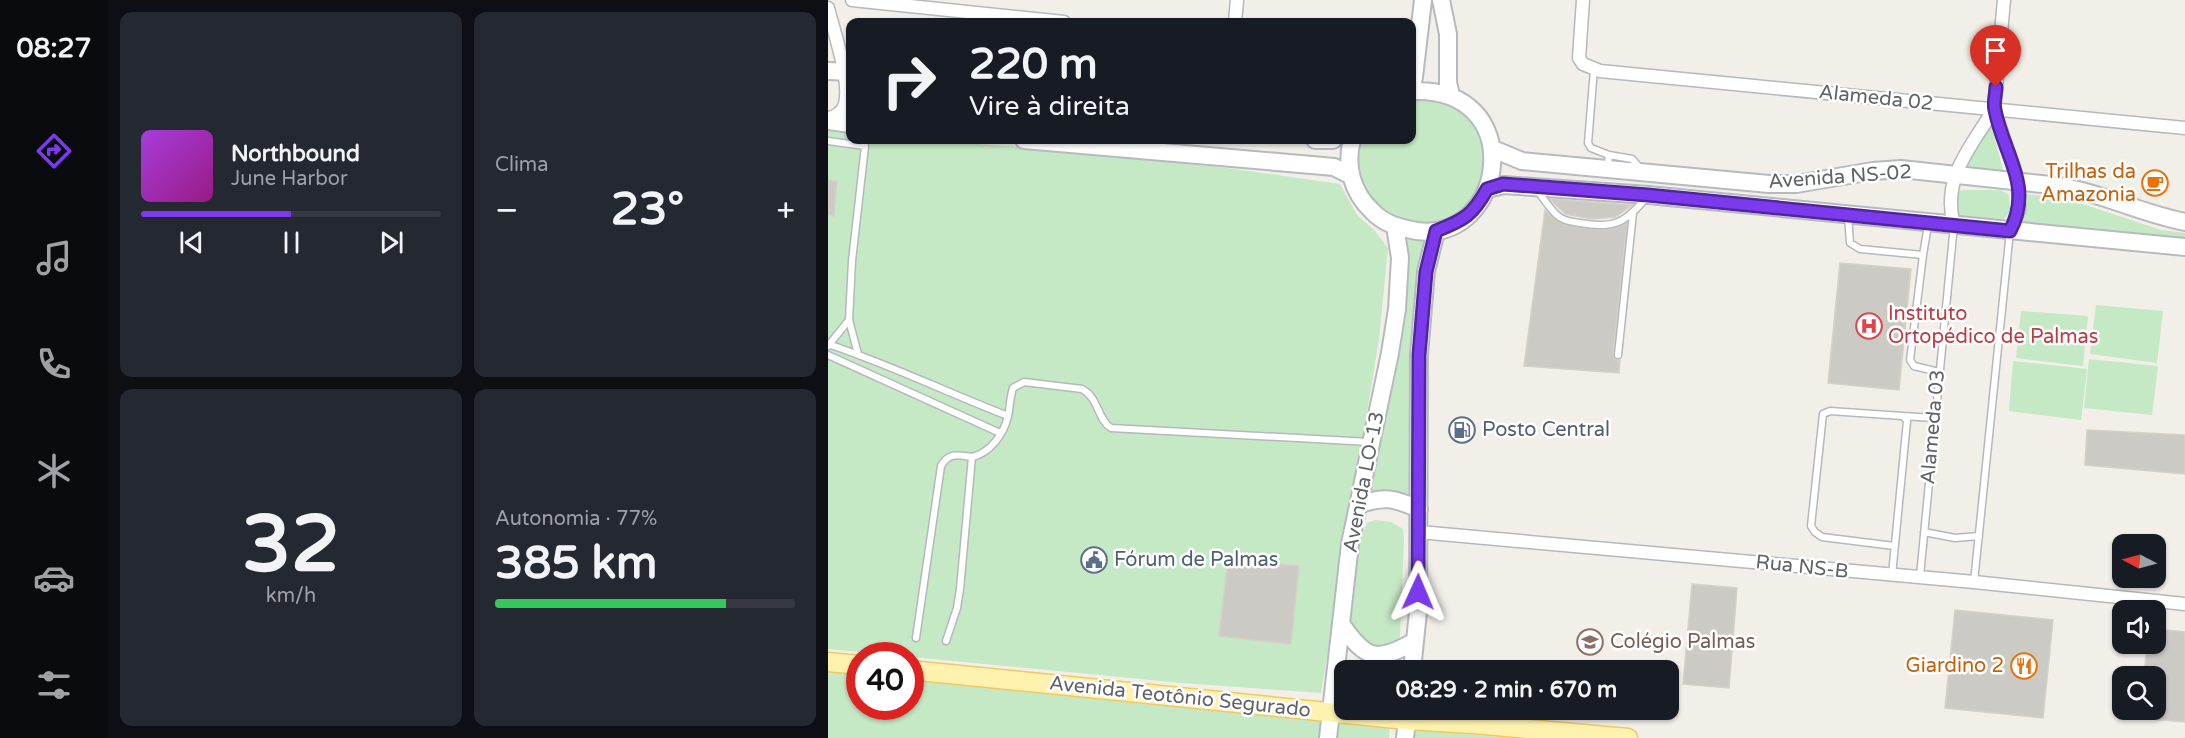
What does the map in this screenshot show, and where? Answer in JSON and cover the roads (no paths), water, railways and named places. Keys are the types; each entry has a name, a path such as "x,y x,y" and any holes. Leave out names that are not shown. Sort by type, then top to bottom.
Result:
{"main road":[{"path":"828,662 846,664"},
{"name":"Avenida Teotônio Segurado","path":"924,671 1331,711 1407,722 1473,724 1629,738"}],"street":[{"path":"852,0 1025,18"},
{"path":"1235,18 1237,0"},
{"path":"1416,60 1423,0"},
{"path":"1441,0 1448,34 1448,83 1451,95"},
{"path":"1583,0 1579,58 1583,64 1594,69"},
{"name":"Alameda 03","path":"2004,0 1994,109 2018,181 2019,210 2010,231"},
{"path":"828,8 840,71 845,80 845,103 841,112 828,120"},
{"name":"Alameda 02","path":"1594,69 2185,128"},
{"path":"1351,144 1350,175 1357,193 1381,220 1395,226 1424,232 1436,231 1467,217 1477,208 1487,189 1493,149 1489,134 1477,115 1451,95 1431,90 1416,91"},
{"name":"Alameda 03","path":"1954,225 1949,209 1954,175 1994,109"},
{"path":"828,120 846,123"},
{"path":"1070,144 1334,167 1350,175"},
{"name":"Avenida NS-02","path":"1493,149 1522,161 1608,162 1641,171 1769,184 1796,184 1873,171 1901,170 2018,181 2073,188 2159,217 2185,222"},
{"name":"Avenida NS-02","path":"1487,189 1503,184 1648,195 2185,247"},
{"name":"Avenida LO-13","path":"1328,738 1350,544 1360,504 1397,309 1400,258 1395,226"},
{"path":"1413,660 1418,612 1419,355 1426,272 1436,231"},
{"path":"1360,504 1380,498 1400,501 1419,509"},
{"name":"Rua NS-B","path":"1419,532 1974,582 2185,604"},
{"path":"1342,625 1355,644 1368,654 1395,652 1415,641"}],"lane":[{"path":"1594,69 1589,146 1608,162"},
{"path":"828,141 846,143"},
{"path":"850,144 865,146 852,261 849,320 858,354"},
{"path":"1536,187 1557,216 1592,225 1609,225 1619,222 1633,213 1648,195"},
{"path":"1618,355 1633,213"},
{"path":"1848,214 1850,243 1855,247 1923,255"},
{"path":"1929,222 1910,360 1914,366 1939,372"},
{"name":"Alameda 03","path":"1919,578 1954,225"},
{"name":"Alameda 03","path":"1974,582 2010,231"},
{"path":"849,320 828,345 858,354 1008,416"},
{"path":"828,355 1000,433"},
{"path":"916,638 941,466 945,458 952,455 972,457 983,455 1000,433 1008,416 1013,388 1024,382 1082,389 1089,393 1105,424 1111,428 1371,442"},
{"path":"1894,546 1822,537 1811,526 1823,414 1830,411 1934,418"},
{"path":"1892,576 1907,421 1903,417"},
{"path":"946,640 957,608 960,589 972,457"},
{"path":"1924,532 1956,538 1979,536"}],"place":[{"name":"Trilhas da Amazonia","path":"2155,183"},
{"name":"Instituto Ortopédico de Palmas","path":"1869,326"},
{"name":"Posto Central","path":"1462,430"},
{"name":"Fórum de Palmas","path":"1094,560"},
{"name":"Colégio Palmas","path":"1590,642"},
{"name":"Giardino 2","path":"2024,666"}]}
